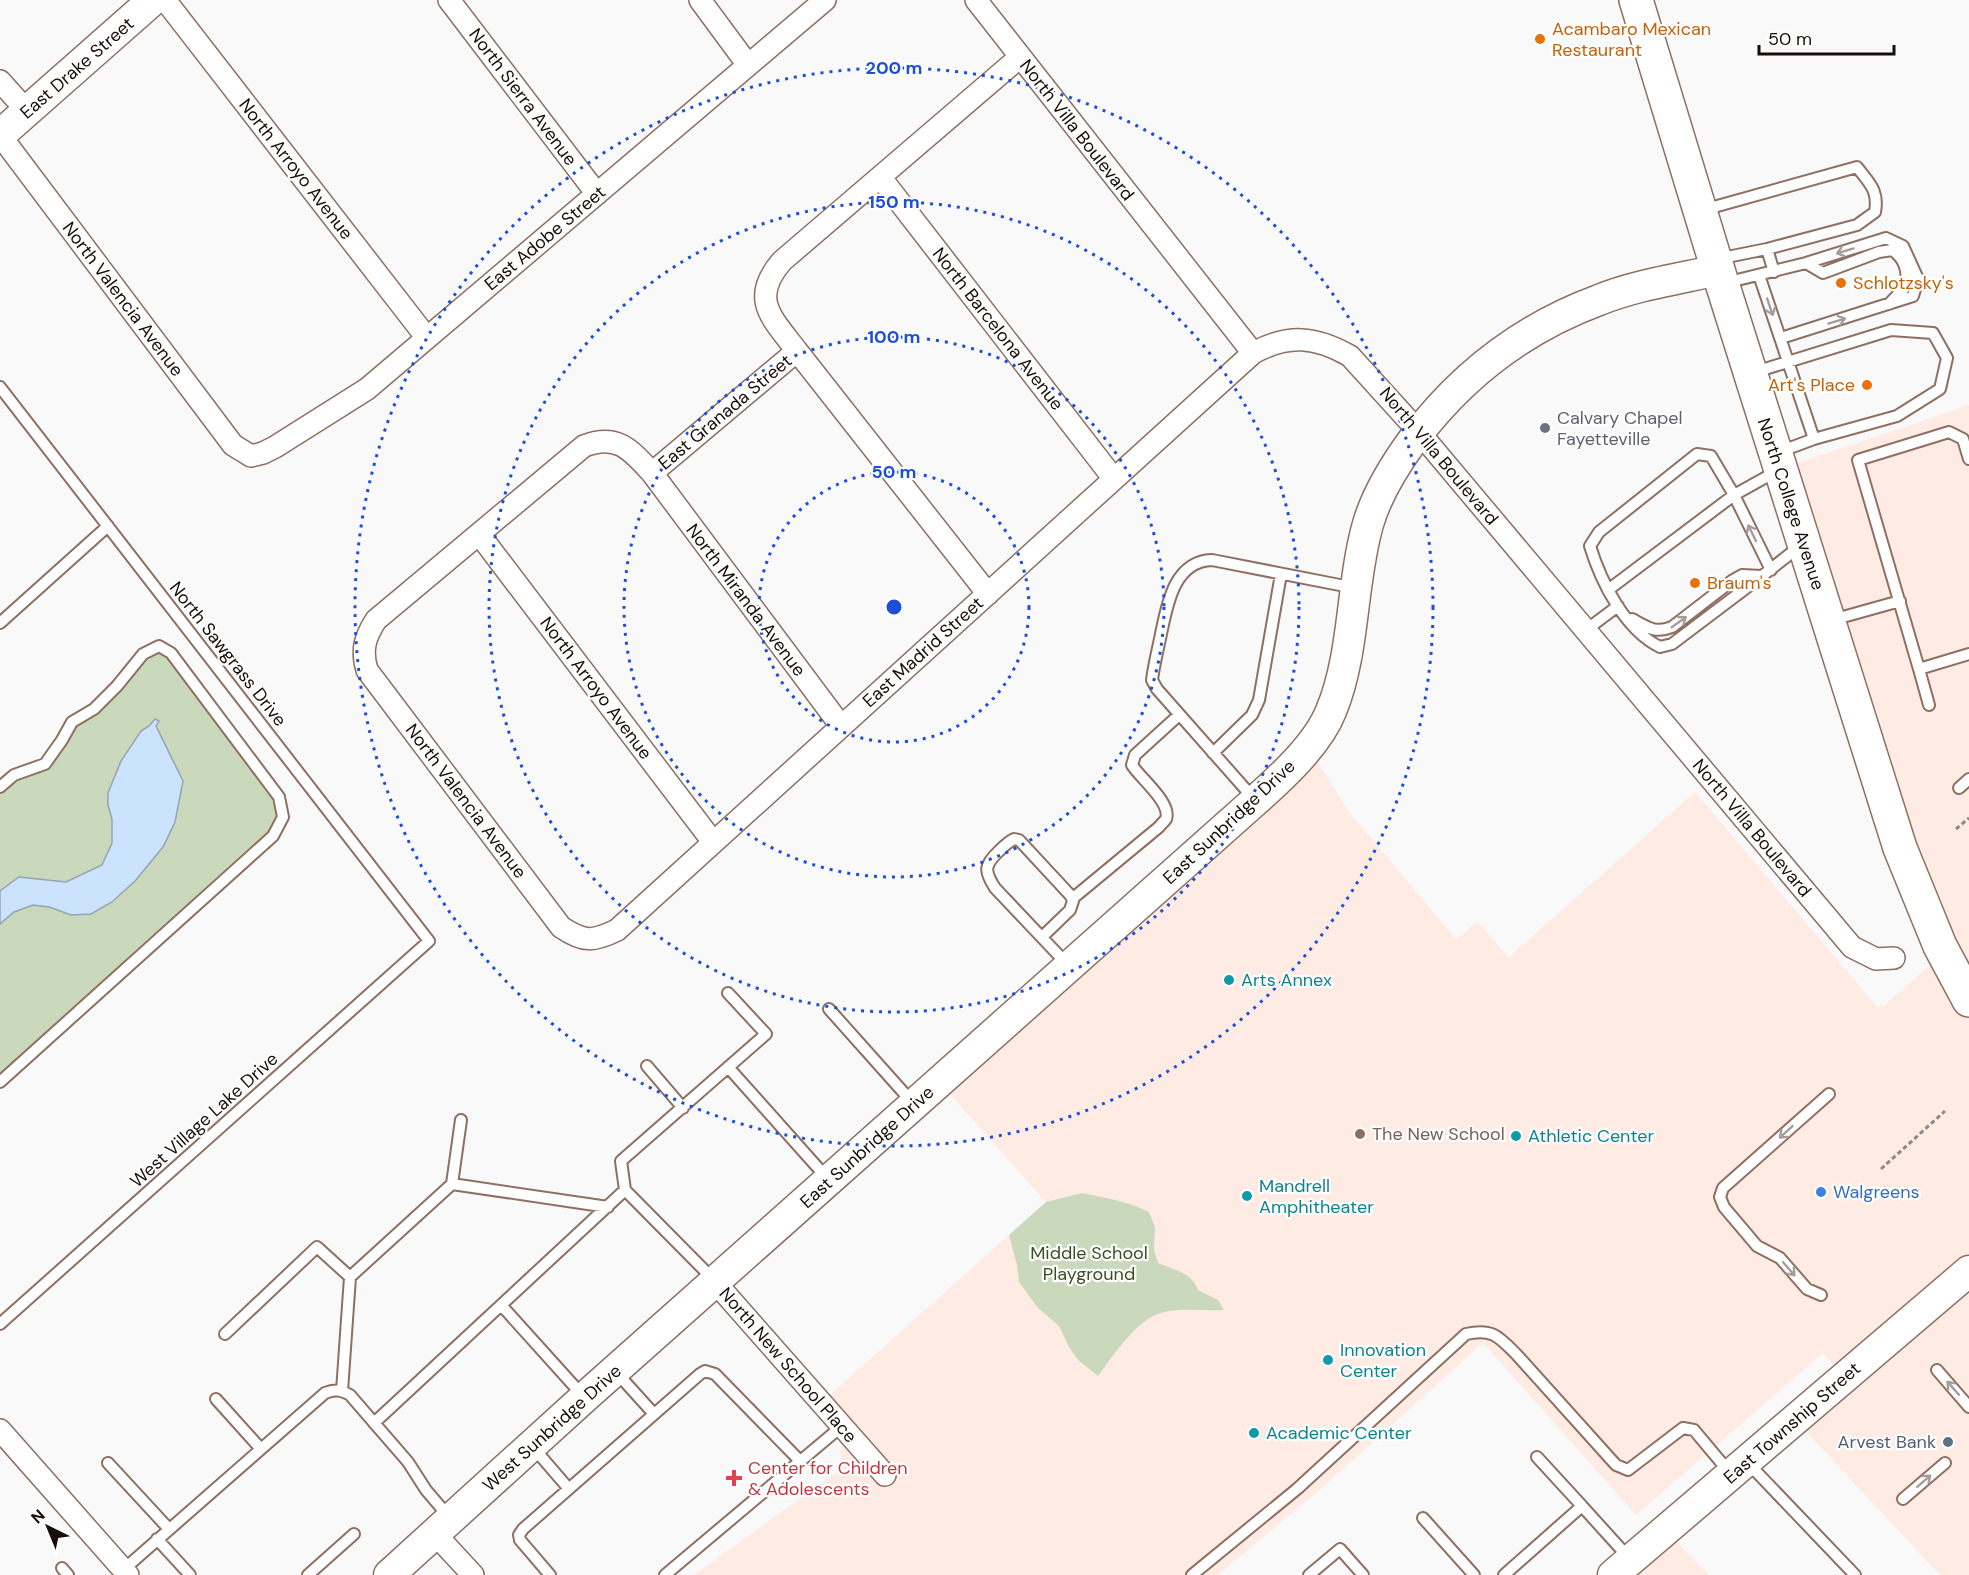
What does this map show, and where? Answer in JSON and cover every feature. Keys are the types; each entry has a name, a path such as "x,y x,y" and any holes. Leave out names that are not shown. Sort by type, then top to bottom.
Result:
{"main road":[{"name":"North College Avenue","path":"1636,0 1750,374 1900,848 1940,946 1969,1000"}],"street":[{"name":"East Drake Street","path":"0,135 153,0"},
{"name":"North Arroyo Avenue","path":"165,0 427,338"},
{"name":"North Sierra Avenue","path":"449,0 597,194"},
{"path":"700,0 748,65"},
{"name":"East Adobe Street","path":"251,456 269,450 347,404 367,389 825,0"},
{"name":"North Villa Boulevard","path":"976,0 1253,353 1285,339 1303,339 1336,348 1350,356 1362,367 1852,947 1876,959 1894,958"},
{"name":"East Granada Street","path":"363,646 376,620 584,446 597,441 611,441 626,447 651,473 797,351 773,320 766,303 765,289 772,273 782,261 1020,57"},
{"path":"0,81 27,111"},
{"name":"North Valencia Avenue","path":"0,135 233,445 251,456"},
{"name":"North Barcelona Avenue","path":"881,178 1114,479"},
{"name":"East Sunbridge Drive","path":"715,1282 1256,801 1298,759 1331,711 1342,672 1368,524 1377,500 1392,471 1419,432 1460,385 1490,360 1530,332 1600,299 1718,271"},
{"path":"797,351 988,594"},
{"name":"East Madrid Street","path":"588,939 602,937 617,930 1253,353"},
{"name":"North Miranda Avenue","path":"651,473 841,726"},
{"name":"North Arroyo Avenue","path":"479,534 713,842"},
{"name":"North Valencia Avenue","path":"363,646 363,658 367,670 561,927 574,936 588,939"},
{"name":"East Township Street","path":"1622,1568 1969,1271"},
{"name":"West Sunbridge Drive","path":"389,1575 715,1282"},
{"name":"North New School Place","path":"715,1282 885,1475"},
{"path":"0,1430 126,1572"},
{"path":"443,1526 473,1575"}],"lane":[{"path":"1700,211 1857,167 1877,198 1875,212 1857,225 1767,249 1718,271"},
{"path":"1718,271 1759,275 1886,238 1903,246 1918,279 1913,296 1781,338"},
{"path":"1767,249 1774,272"},
{"path":"1759,275 1814,439"},
{"path":"1608,590 1778,461 1814,439 1897,416 1940,389 1947,358 1932,333 1891,330 1750,374"},
{"name":"North Sawgrass Drive","path":"0,387 429,941"},
{"path":"1929,705 1858,460 1949,432 1963,439 1969,459"},
{"path":"1767,573 1734,495 1712,456 1697,454 1599,532 1590,546 1596,567 1618,606 1646,640 1660,647 1672,644 1767,573 1804,543"},
{"path":"0,623 108,526"},
{"path":"1256,801 1156,689 1152,680 1170,594 1175,584 1196,564 1212,560 1357,589"},
{"path":"1213,753 1252,715 1259,700 1281,574"},
{"path":"1828,621 1900,601"},
{"path":"1586,630 1618,606"},
{"path":"0,787 14,775 45,764 72,722 94,709 117,686 143,654 159,646 171,653 279,796 283,817 273,836 0,1082"},
{"path":"1919,669 1969,654"},
{"path":"1072,899 1166,818 1167,809 1164,802 1138,775 1132,765 1135,755 1179,715"},
{"path":"1959,788 1969,779"},
{"path":"1042,937 1070,910 1072,899 1019,840 1014,839 988,861 986,867 989,879 995,888 1069,966"},
{"name":"West Village Lake Drive","path":"0,1324 429,941"},
{"path":"715,1282 626,1190 621,1161 766,1034 728,993"},
{"path":"829,1009 914,1105"},
{"path":"647,1066 683,1108"},
{"path":"728,1067 829,1181"},
{"path":"1821,1295 1807,1289 1780,1258 1757,1246 1724,1207 1720,1197 1723,1188 1829,1094"},
{"path":"342,1391 350,1278 452,1184 461,1120"},
{"path":"452,1184 608,1207"},
{"path":"374,1423 626,1190"},
{"path":"225,1334 318,1247 350,1278"},
{"path":"502,1306 585,1397"},
{"path":"1192,1575 1297,1489 1466,1334 1480,1331 1501,1339 1622,1469 1628,1470 1683,1428 1694,1430 1739,1468 1855,1575"},
{"path":"1937,1370 1969,1407"},
{"path":"550,1575 520,1540 519,1535 523,1529 700,1374 710,1371 801,1462"},
{"path":"615,1372 654,1414"},
{"path":"126,1572 169,1529 325,1393 333,1390 350,1395 408,1462 436,1503 443,1526"},
{"path":"216,1399 261,1449"},
{"path":"665,1575 842,1426"},
{"path":"532,1446 569,1489"},
{"path":"1537,1457 1582,1506 1622,1568"},
{"path":"1903,1499 1945,1462"},
{"path":"108,1463 169,1529"},
{"path":"1504,1575 1582,1506"},
{"path":"1423,1518 1474,1575"},
{"path":"308,1575 354,1534"},
{"path":"158,1539 190,1575"},
{"path":"1309,1575 1340,1549 1363,1575"}],"path":[{"path":"1956,829 1969,818"},
{"path":"1881,1169 1945,1111"}],"shaded area":[{"name":"The New School","path":"1969,405 1969,1575 1940,1575 1796,1421 1845,1378 1823,1353 1636,1515 1483,1343 1323,1487 1218,1575 694,1575 844,1467 839,1451 853,1439 821,1403 1046,1202 939,1082 1308,746 1349,812 1456,939 1477,922 1509,957 1695,792 1878,1008 1881,1005 1883,1007 1943,953 1780,469"},
{"path":"1666,1531 1709,1575 1614,1575"}],"green space":[{"path":"159,646 279,796 283,817 273,836 0,1078 0,787 45,764 72,722 117,686"},
{"name":"Middle School Playground","path":"1082,1193 1124,1202 1149,1212 1155,1227 1154,1250 1158,1263 1187,1275 1198,1290 1218,1300 1224,1310 1179,1310 1154,1316 1135,1329 1098,1376 1078,1360 1059,1326 1038,1308 1019,1282 1009,1235 1046,1202"}],"water":[{"path":"155,719 159,721 156,726 183,781 175,822 163,847 135,881 112,902 91,914 71,915 49,907 33,905 14,912 0,924 0,891 19,877 66,882 102,865 112,843 112,819 108,805 108,793 121,761 141,731"}],"place":[{"name":"Acambaro Mexican Restaurant","path":"1540,39"},
{"name":"Schlotzsky's","path":"1841,283"},
{"name":"Art's Place","path":"1867,385"},
{"name":"Calvary Chapel Fayetteville","path":"1545,428"},
{"name":"Braum's","path":"1695,583"},
{"name":"Arts Annex","path":"1229,980"},
{"name":"The New School","path":"1360,1134"},
{"name":"Athletic Center","path":"1516,1136"},
{"name":"Walgreens","path":"1821,1192"},
{"name":"Mandrell Amphitheater","path":"1247,1196"},
{"name":"Innovation Center","path":"1328,1360"},
{"name":"Academic Center","path":"1254,1433"},
{"name":"Arvest Bank","path":"1948,1442"},
{"name":"Center for Children & Adolescents","path":"734,1478"}]}
